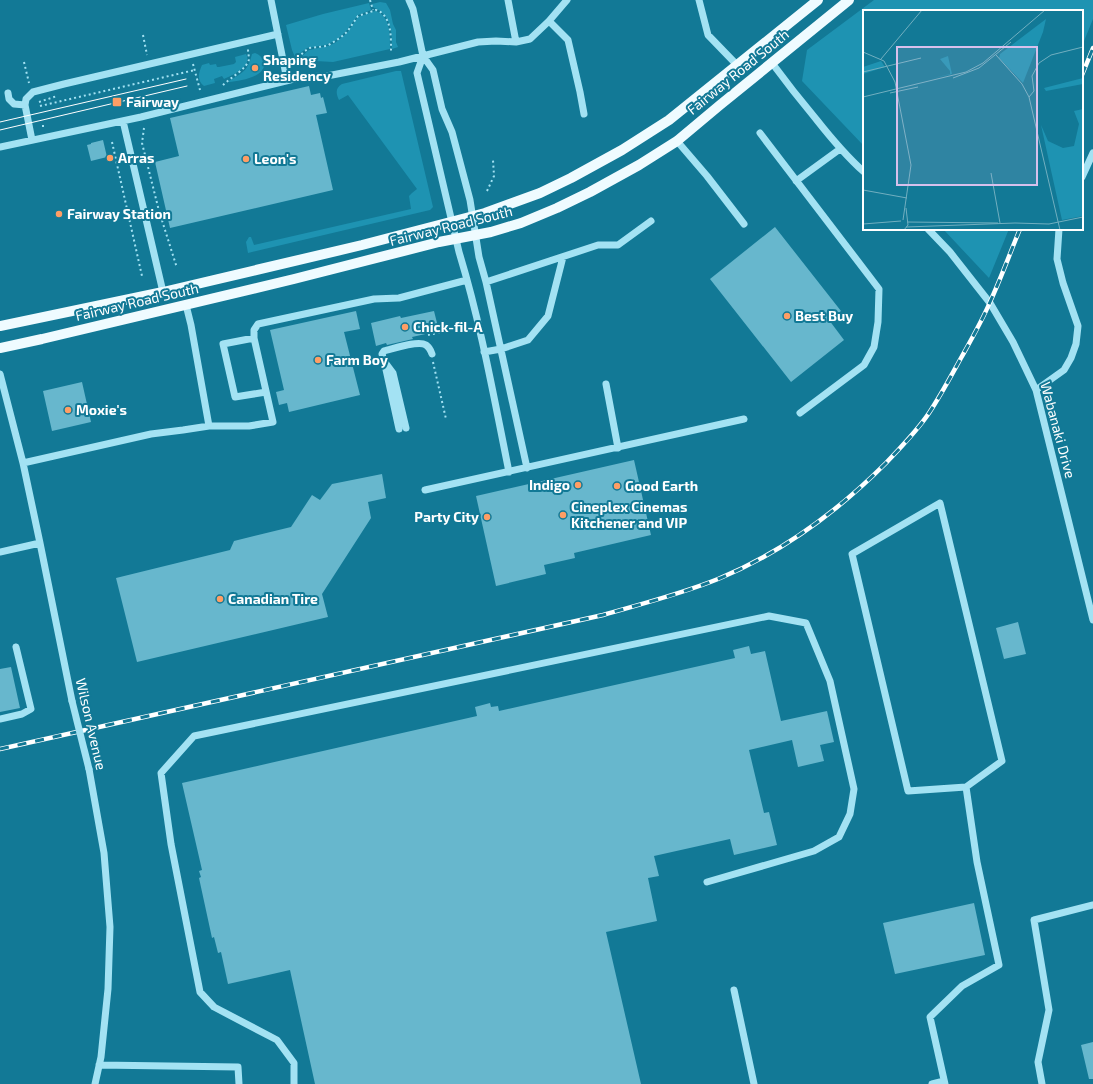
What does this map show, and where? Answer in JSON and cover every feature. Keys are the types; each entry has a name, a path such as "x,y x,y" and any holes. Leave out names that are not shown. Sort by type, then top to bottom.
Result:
{"main road":[{"name":"Fairway Road South","path":"0,326 163,292 362,245 485,213 540,193 622,150 669,120 818,0"},
{"name":"Fairway Road South","path":"0,348 24,344 456,239 491,232 521,223 590,192 639,165 677,141 849,0"}],"street":[{"path":"270,0 287,80"},
{"path":"409,0 413,9 423,56 433,70 442,109 452,132 470,200 479,257 486,282 527,468"},
{"path":"508,0 516,42"},
{"path":"0,147 122,121 287,80 302,77 326,76 423,56 478,42 516,42 530,39 549,21 567,0"},
{"path":"699,0 708,35 737,66"},
{"path":"549,21 568,40 584,114"},
{"path":"32,140 25,105 29,95 37,91 278,34"},
{"path":"423,56 417,73 484,352 510,472"},
{"path":"772,63 840,149 863,171"},
{"path":"8,93 9,99 14,104 25,105"},
{"path":"122,121 163,292"},
{"path":"760,133 879,289 878,322 874,347 864,365 800,413"},
{"path":"677,141 707,176 744,224"},
{"path":"796,180 840,149"},
{"path":"1083,175 1093,153"},
{"path":"486,282 598,246 618,246 651,221"},
{"name":"Wabanaki Drive","path":"929,230 950,252 990,303 1013,342 1036,390 1093,620"},
{"path":"1036,390 1064,370 1071,358 1076,344 1078,326 1063,283 1057,259 1059,230"},
{"path":"484,352 501,349 528,340 548,316 563,257"},
{"path":"23,463 151,434 209,426 249,426 273,422 254,338 254,330 258,324 374,299 399,298 467,280"},
{"path":"186,305 209,426"},
{"path":"254,338 223,344 231,382 235,397 266,392"},
{"path":"402,428 393,373 384,362 382,354 384,351 420,343 426,345 431,352"},
{"name":"Wilson Avenue","path":"0,374 23,463 72,701 89,769 104,853 110,927 108,989 99,1065 95,1084"},
{"path":"606,384 618,448"},
{"path":"425,490 744,419"},
{"path":"940,503 1002,761 966,787 908,791 852,554 940,503"},
{"path":"0,552 40,543"},
{"path":"294,1084 294,1063 278,1040 214,1007 200,992 171,844 161,773 194,736 769,616 806,623 830,680 854,789 850,814 839,837 814,851 707,882"},
{"path":"0,719 22,714 31,709 16,647"},
{"path":"932,1084 945,1082 930,1017 962,986 999,965 977,862 966,787"},
{"path":"1042,1084 1038,1062 1048,1010 1034,920 1093,905"},
{"path":"734,990 754,1084"},
{"path":"99,1065 238,1067 239,1084"}],"path":[{"path":"370,0 373,10"},
{"path":"294,61 309,48 327,46 340,38 347,32 358,16 373,10 382,13 389,25 391,31 391,51"},
{"path":"143,35 147,56"},
{"path":"223,85 248,64 249,56 247,48"},
{"path":"24,62 29,83"},
{"path":"194,64 200,90"},
{"path":"40,106 195,70"},
{"path":"144,128 142,144 161,217 177,268"},
{"path":"112,142 142,276"},
{"path":"487,192 494,176 493,160"},
{"path":"446,419 426,336 453,330 470,331"}],"shaded area":[{"path":"874,0 1093,0 1093,19 1083,44 1083,10 863,10 863,145 802,81 807,50"},
{"path":"380,2 386,3 390,10 396,30 396,42 398,47 392,49 389,24 385,16 373,7 372,4"},
{"path":"369,3 371,10 358,15 338,39 326,45 307,48 295,57 286,25"},
{"path":"375,11 380,13 387,22 390,49 333,62 299,60 309,50 335,43 347,33 358,17"},
{"path":"255,53 261,56 264,62 264,67 261,71 252,77 240,81 229,82 245,70 249,64 252,54"},
{"path":"246,54 247,62 241,70 224,79 222,76 214,79 215,83 204,86 201,84 199,73 202,65 209,63 210,65 216,64 217,67 219,67 234,64 236,62 235,57"},
{"path":"401,71 433,207 430,210 248,253 246,242 249,237 251,237 254,245 411,209 409,196 417,189 348,95 339,100 337,93 338,87 342,84"},
{"path":"944,230 1009,230 989,278"}],"building":[{"name":"Leon's","path":"309,86 311,95 320,93 321,98 323,97 327,113 316,115 333,190 170,228 155,162 179,156 170,118"},
{"path":"103,140 107,157 91,161 87,145"},
{"name":"Best Buy","path":"775,227 841,311 829,320 844,340 791,382 710,279"},
{"path":"356,311 360,329 344,332 360,395 289,412 287,403 279,405 276,392 284,390 270,330"},
{"name":"Chick-fil-A","path":"434,311 439,331 412,337 413,339 376,346 371,323 400,316 401,318"},
{"path":"82,382 91,422 52,431 43,391"},
{"name":"Cineplex Cinemas Kitchener and VIP","path":"634,460 651,535 574,553 575,558 544,565 546,574 496,586 476,496"},
{"path":"382,474 386,498 368,502 371,518 322,594 328,617 137,662 116,578 230,550 234,541 291,527 312,495 320,500 332,484"},
{"path":"1018,622 1026,654 1004,659 996,628"},
{"path":"749,646 751,654 765,651 781,721 827,711 834,742 820,745 824,761 798,767 792,740 749,750 764,813 769,812 777,845 734,855 730,839 654,856 659,876 648,878 657,921 606,932 641,1084 315,1084 290,970 228,984 221,952 218,953 214,937 212,938 199,878 201,877 199,871 202,870 182,783 477,716 475,707 490,703 491,707 498,706 499,711 735,658 733,650"},
{"path":"11,667 20,708 0,712 0,669"},
{"path":"974,903 985,955 895,974 883,923"},
{"path":"1093,1042 1093,1079 1089,1079 1081,1045"}],"tram line":[{"path":"0,122 186,79"},
{"path":"0,130 187,86"}],"railway":[{"path":"1083,73 1093,48"},
{"path":"0,749 603,615 690,589 741,569 786,544 828,514 868,481 909,439 929,413 942,392 980,323 998,284 1020,230"}],"place":[{"name":"Shaping Residency","path":"255,68"},
{"name":"Fairway","path":"117,102"},
{"name":"Arras","path":"110,158"},
{"name":"Leon's","path":"246,159"},
{"name":"Fairway Station","path":"59,214"},
{"name":"Best Buy","path":"787,316"},
{"name":"Chick-fil-A","path":"405,327"},
{"name":"Farm Boy","path":"318,360"},
{"name":"Moxie's","path":"68,410"},
{"name":"Indigo","path":"578,485"},
{"name":"Good Earth","path":"617,486"},
{"name":"Cineplex Cinemas Kitchener and VIP","path":"563,515"},
{"name":"Party City","path":"487,517"},
{"name":"Canadian Tire","path":"220,599"}]}
